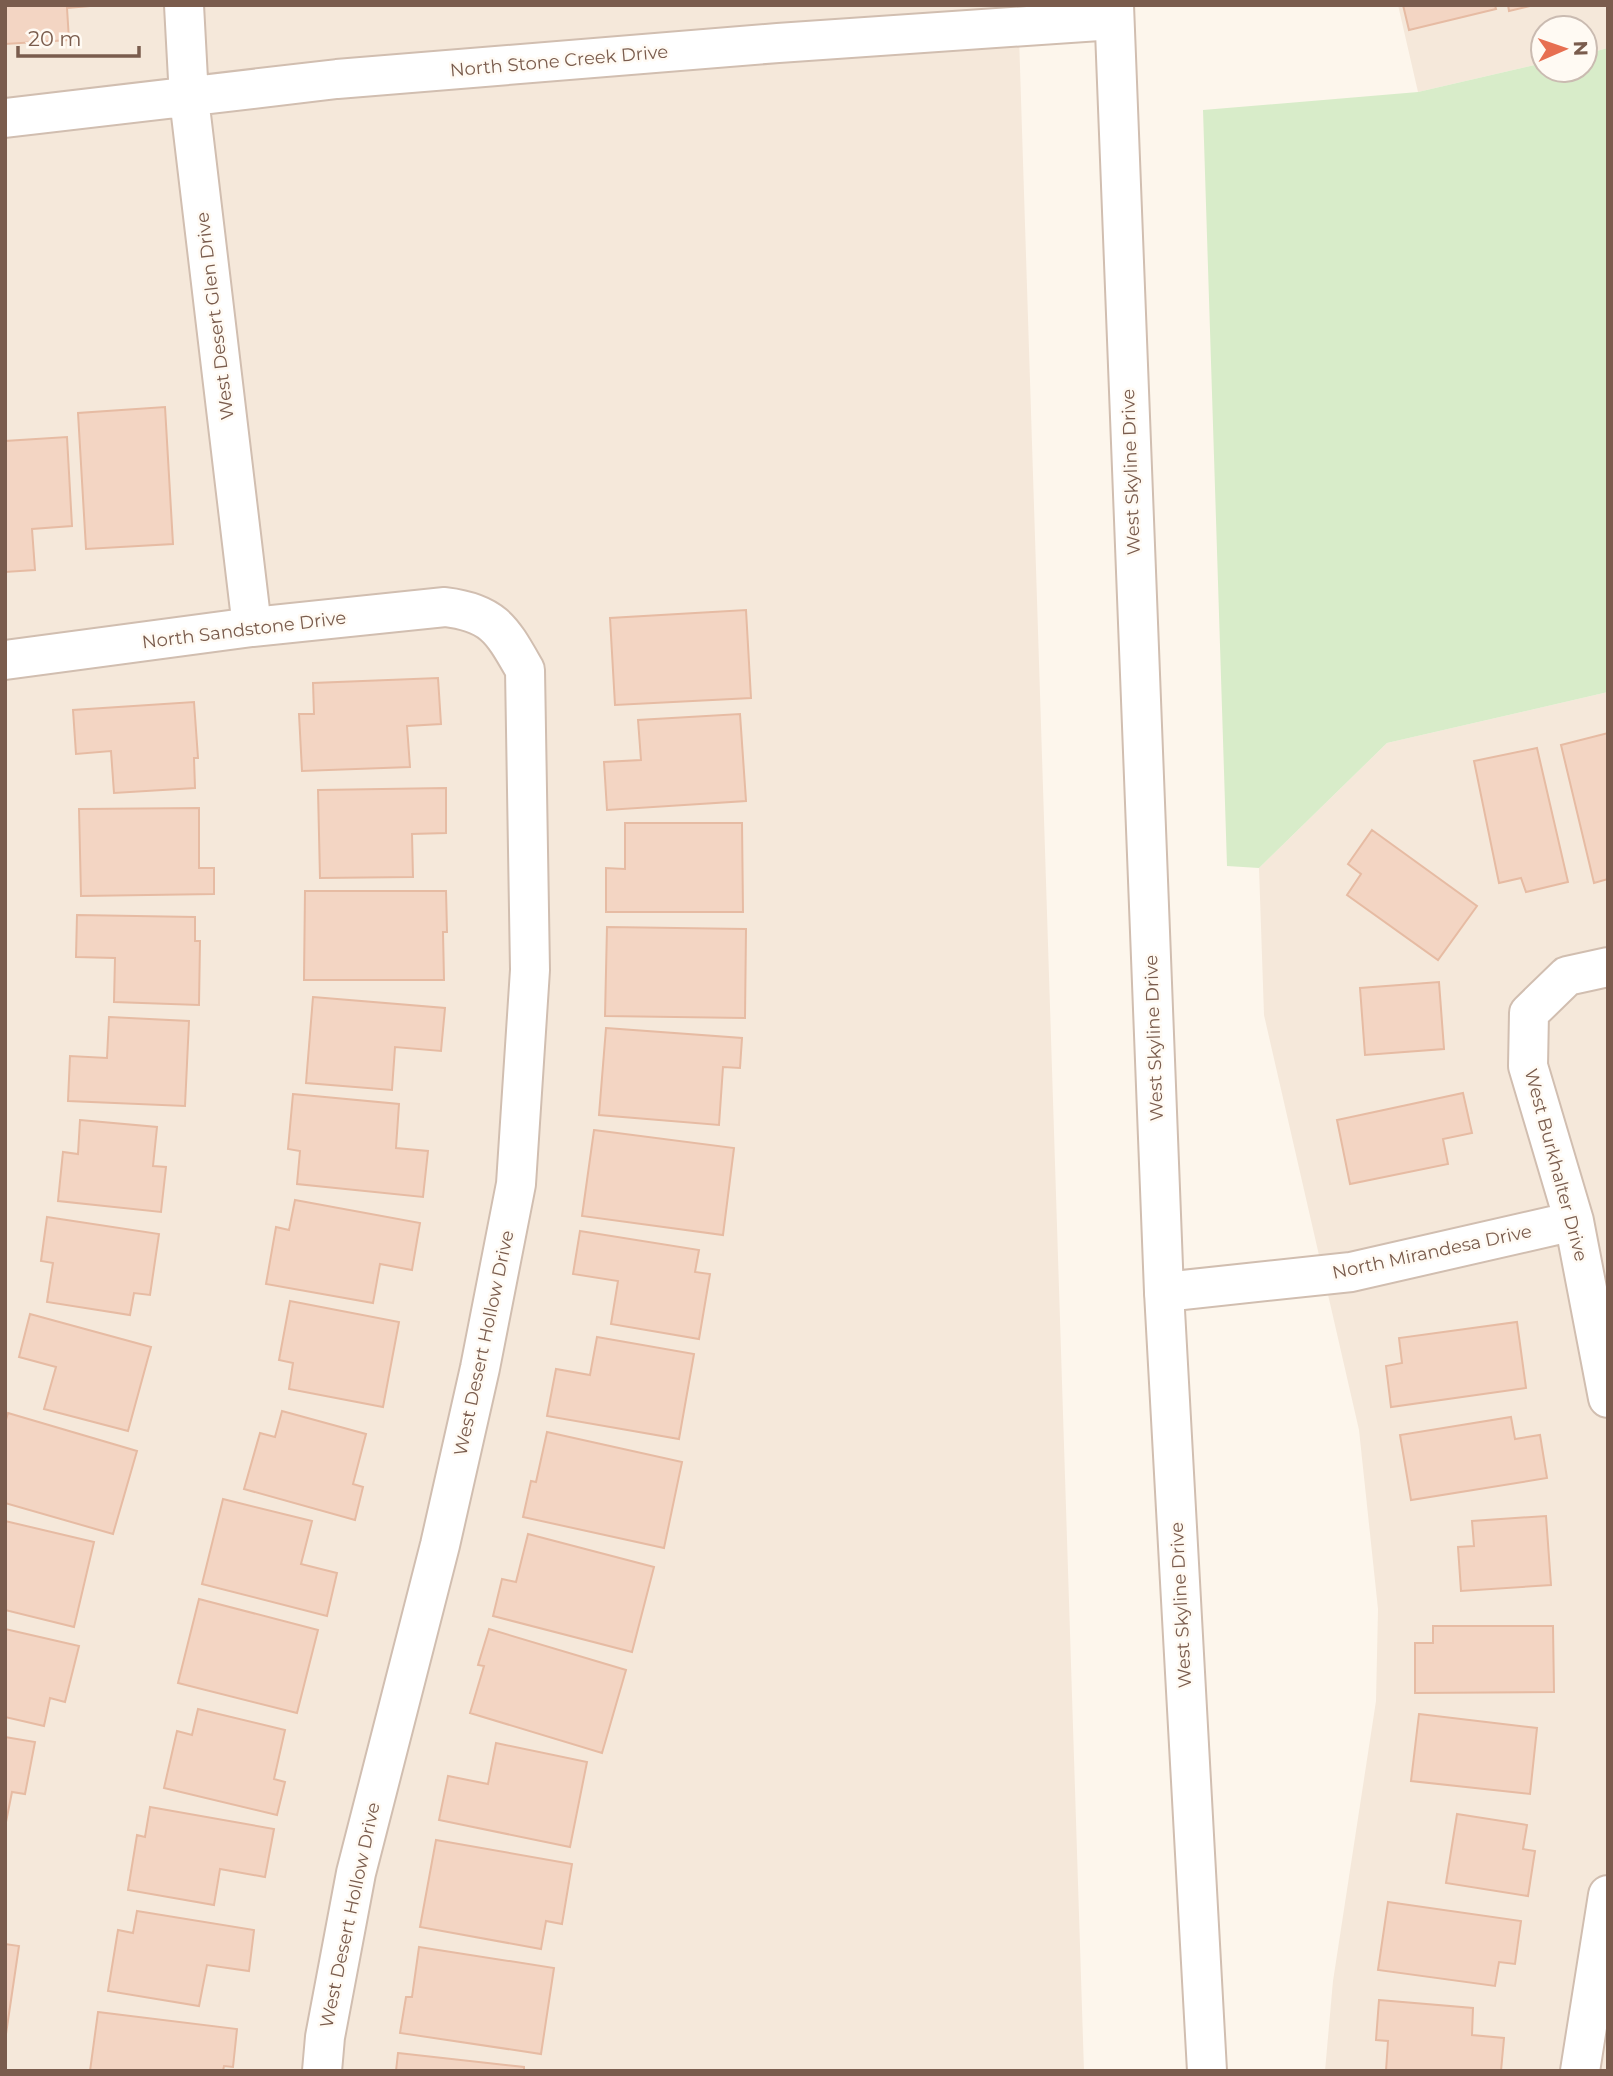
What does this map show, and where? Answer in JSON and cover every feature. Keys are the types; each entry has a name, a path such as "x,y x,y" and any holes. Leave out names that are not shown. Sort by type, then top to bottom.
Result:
{"street":[{"name":"West Desert Glen Drive","path":"184,5 189,97 252,627"},
{"name":"North Stone Creek Drive","path":"5,118 337,79 1114,13"},
{"name":"West Skyline Drive","path":"1114,13 1164,1292 1207,2071"},
{"name":"North Sandstone Drive","path":"5,660 252,627 445,607 483,615"},
{"name":"West Desert Hollow Drive","path":"323,2071 325,2037 356,1873 440,1545 480,1368 516,1184 530,970 525,670 508,640 494,623 483,615"},
{"name":"West Burkhalter Drive","path":"1608,967 1567,976 1529,1013 1528,1066 1574,1221 1608,1398"},
{"name":"North Mirandesa Drive","path":"1164,1292 1350,1272 1574,1221"},
{"path":"1580,2071 1608,1895"}],"shaded area":[{"path":"5,5 1018,5 1084,2071 5,2071"},
{"path":"1398,5 1608,5 1608,48 1599,50 1599,14 1529,14 1529,66 1418,92"},
{"path":"1608,692 1608,2071 1325,2071 1333,1981 1376,1701 1378,1609 1359,1430 1264,1015 1259,868 1387,743"}],"green space":[{"path":"1608,48 1608,692 1387,743 1259,868 1227,866 1203,110 1418,92 1529,66 1529,84 1599,84 1599,50"}],"building":[{"path":"5,5 89,6 67,8 69,40 5,44"},
{"path":"1403,5 1495,5 1496,9 1409,30"},
{"path":"1508,5 1534,5 1509,11"},
{"path":"165,407 173,544 86,549 78,413"},
{"path":"67,437 72,526 32,529 35,570 5,572 5,441"},
{"path":"746,610 751,698 615,705 610,618"},
{"path":"438,678 441,724 407,726 410,767 302,771 299,714 314,714 313,683"},
{"path":"194,702 198,758 194,758 195,788 114,793 111,751 76,754 73,710"},
{"path":"740,714 746,801 607,810 604,762 641,760 638,720"},
{"path":"1608,733 1608,879 1594,883 1561,745"},
{"path":"1537,748 1568,882 1526,892 1521,878 1499,883 1474,761"},
{"path":"446,788 446,833 412,834 413,877 320,878 318,790"},
{"path":"199,808 199,868 214,868 214,894 81,896 79,809"},
{"path":"625,823 742,823 743,912 606,912 606,868 625,869"},
{"path":"1372,830 1477,906 1438,960 1347,895 1361,874 1348,864"},
{"path":"305,891 446,891 444,980 304,980"},
{"path":"77,915 195,917 195,941 200,941 199,1005 114,1002 115,958 76,957"},
{"path":"607,927 746,929 745,1018 605,1016"},
{"path":"1439,982 1444,1049 1365,1055 1360,988"},
{"path":"313,997 445,1008 441,1051 395,1047 392,1090 306,1083"},
{"path":"109,1017 189,1021 185,1106 68,1101 70,1056 107,1058"},
{"path":"606,1028 742,1038 740,1068 723,1067 719,1125 599,1115"},
{"path":"1463,1093 1472,1133 1443,1139 1448,1164 1350,1184 1337,1120"},
{"path":"293,1094 399,1104 396,1148 428,1151 423,1197 297,1184 300,1151 288,1149"},
{"path":"80,1120 157,1127 153,1166 166,1167 161,1212 58,1201 63,1152 78,1154"},
{"path":"594,1130 734,1148 723,1235 582,1216"},
{"path":"295,1200 420,1223 412,1270 380,1264 373,1303 266,1284 276,1227 289,1230"},
{"path":"47,1217 159,1234 150,1295 134,1293 130,1315 47,1302 53,1263 41,1261"},
{"path":"580,1231 699,1250 695,1272 710,1274 699,1339 611,1324 618,1281 573,1274"},
{"path":"290,1301 399,1322 383,1407 289,1389 293,1363 279,1360"},
{"path":"30,1314 151,1347 128,1431 44,1409 56,1367 19,1357"},
{"path":"1517,1322 1526,1388 1391,1407 1386,1366 1402,1363 1399,1338"},
{"path":"597,1337 694,1354 679,1439 547,1416 556,1369 590,1375"},
{"path":"282,1411 366,1434 353,1484 363,1487 355,1520 244,1489 260,1433 275,1437"},
{"path":"8,1413 137,1451 113,1534 5,1503 5,1423"},
{"path":"1511,1417 1515,1439 1540,1435 1547,1478 1411,1500 1400,1435"},
{"path":"547,1432 682,1462 664,1548 523,1517 531,1481 536,1482"},
{"path":"223,1499 312,1521 301,1564 337,1573 327,1616 202,1584"},
{"path":"1546,1516 1551,1585 1461,1591 1458,1547 1474,1546 1472,1521"},
{"path":"5,1521 94,1542 74,1627 5,1610"},
{"path":"528,1534 654,1567 632,1652 493,1616 502,1579 516,1582"},
{"path":"199,1599 318,1630 297,1713 178,1683"},
{"path":"1433,1626 1553,1626 1554,1692 1415,1693 1415,1643 1433,1643"},
{"path":"5,1629 79,1646 65,1702 50,1698 44,1726 5,1717"},
{"path":"489,1629 626,1670 602,1753 470,1713 484,1666 478,1665"},
{"path":"198,1709 285,1730 274,1779 285,1782 277,1815 164,1788 177,1731 192,1735"},
{"path":"1419,1714 1537,1728 1530,1794 1411,1781"},
{"path":"5,1737 35,1742 25,1794 12,1792 6,1822"},
{"path":"496,1743 587,1762 570,1847 439,1820 448,1776 488,1784"},
{"path":"150,1807 274,1829 265,1877 220,1869 214,1905 128,1890 137,1835 145,1837"},
{"path":"1457,1814 1527,1825 1523,1849 1535,1851 1528,1896 1446,1883"},
{"path":"436,1840 572,1864 562,1924 546,1921 541,1949 420,1927"},
{"path":"1388,1902 1521,1921 1515,1964 1499,1962 1495,1986 1378,1970"},
{"path":"137,1911 254,1930 249,1971 207,1965 199,2006 108,1991 118,1930 133,1933"},
{"path":"5,1944 19,1946 6,2034 5,2034"},
{"path":"419,1947 554,1968 541,2054 400,2033 406,1997 412,1997"},
{"path":"1379,2000 1473,2008 1472,2035 1504,2038 1501,2071 1386,2071 1388,2041 1376,2040"},
{"path":"98,2012 237,2029 233,2067 224,2066 223,2071 90,2071"},
{"path":"398,2053 524,2067 524,2071 396,2071"}]}
